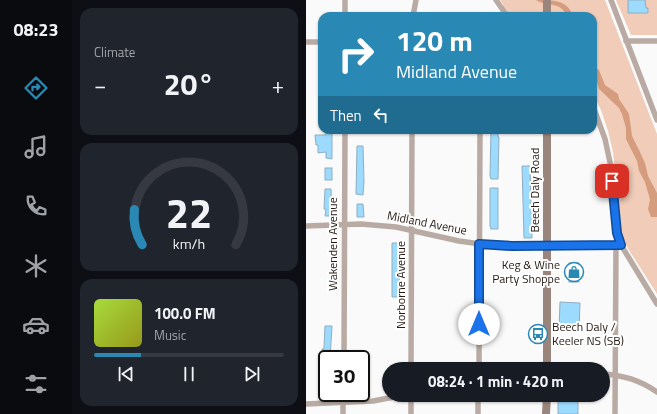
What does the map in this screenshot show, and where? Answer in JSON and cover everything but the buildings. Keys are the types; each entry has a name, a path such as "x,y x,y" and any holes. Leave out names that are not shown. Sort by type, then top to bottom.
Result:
{"main road":[{"name":"Beech Daly Road","path":"547,134 547,362"},
{"path":"546,402 546,414"}],"street":[{"path":"345,0 345,12"},
{"path":"414,12 416,0"},
{"path":"496,0 504,12"},
{"path":"611,0 657,120"},
{"path":"626,41 657,41"},
{"path":"306,42 318,42"},
{"path":"597,115 605,139 611,167 619,245 614,414"},
{"name":"Wakenden Avenue","path":"344,350 345,134"},
{"name":"Norborne Avenue","path":"411,362 412,134"},
{"path":"479,362 480,134"},
{"name":"Midland Avenue","path":"306,226 377,225 412,230 460,241 499,246 619,245"},
{"path":"619,245 657,304"},
{"path":"610,374 635,380 657,392"},
{"path":"306,404 382,400"},
{"path":"411,402 411,414"},
{"path":"478,402 478,414"},
{"path":"343,403 343,414"}],"shaded area":[{"path":"500,0 605,0 657,134 657,294 627,247 622,235 613,152 608,131 597,102 597,12 504,12 503,4"},
{"path":"536,0 559,2 568,7 571,12 564,12 557,6"},
{"path":"616,0 657,0 657,35 631,35"},
{"path":"597,69 599,70 605,85 618,94 619,99 629,114 632,136 645,163 648,176 657,193 657,217 651,217 648,209 650,200 649,196 645,182 639,171 637,161 626,139 626,128 622,114 619,108 599,89 597,82"}],"place":[{"name":"Keg & Wine Party Shoppe","path":"574,272"},
{"name":"Beech Daly / Keeler NS (SB)","path":"538,334"}],"route":[{"path":"479,324 479,244 512,246 621,245 617,233 612,181"}]}
